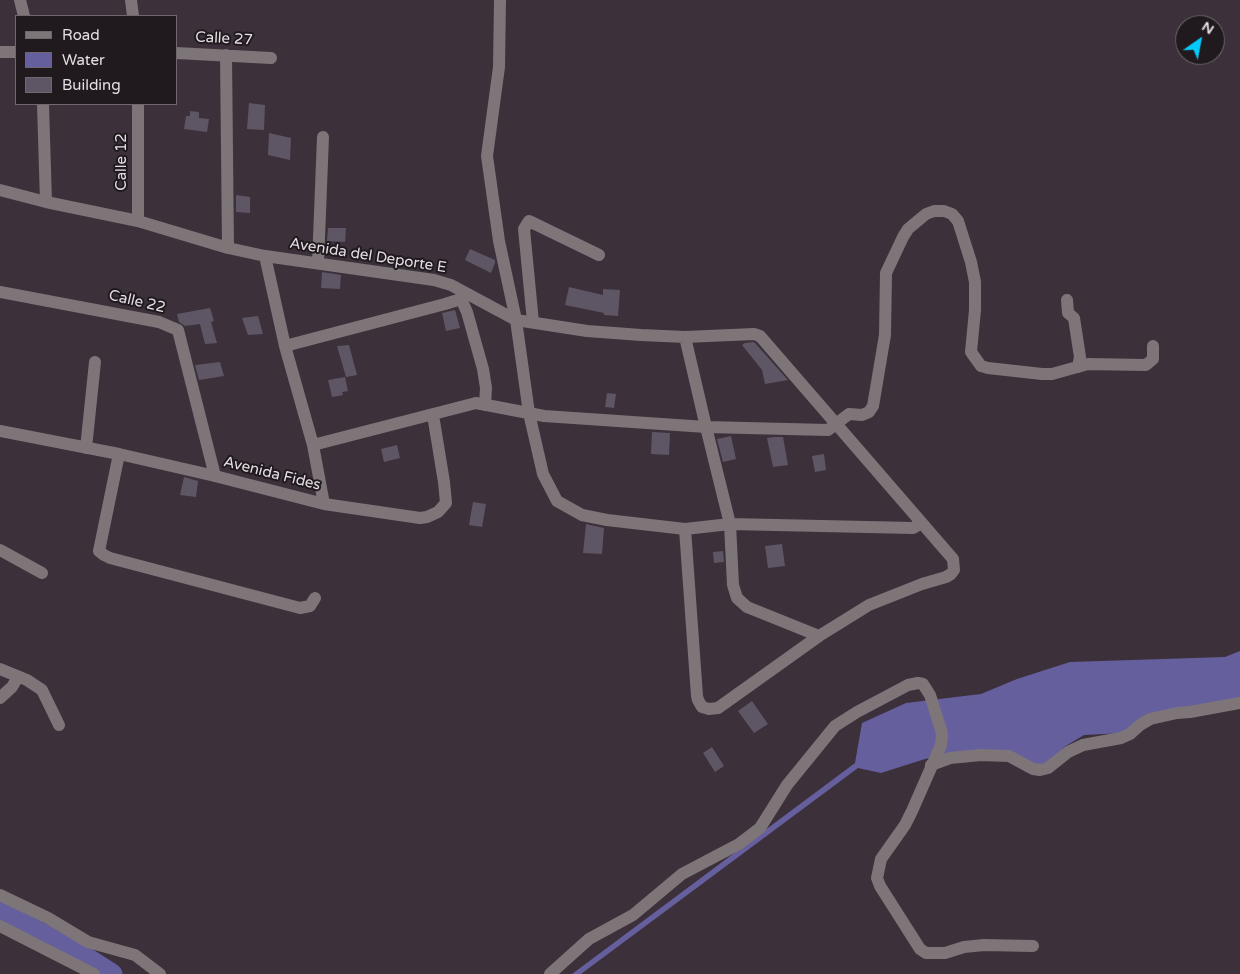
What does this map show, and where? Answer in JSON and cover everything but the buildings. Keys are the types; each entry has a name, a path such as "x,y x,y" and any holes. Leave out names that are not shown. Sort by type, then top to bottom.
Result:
{"street":[{"path":"20,0 24,15"},
{"path":"131,0 133,15"},
{"path":"500,0 499,67 487,156 499,241 516,320 529,413 543,474 557,501 582,515 607,520 685,529 730,524 913,528 922,523"},
{"path":"0,52 15,52"},
{"name":"Calle 27","path":"178,53 271,58"},
{"path":"226,55 228,248"},
{"path":"43,105 46,202"},
{"name":"Calle 12","path":"138,105 138,221"},
{"path":"318,262 323,137"},
{"name":"Avenida del Deporte E","path":"0,190 46,202 138,221 228,248 265,256 318,262 434,280 451,285 464,296 516,320 587,331 685,337 754,334 760,336 836,425"},
{"path":"313,444 476,403 553,417 706,427 828,430 849,414 862,415 873,406 884,334 886,273 908,229 926,214 934,211 944,211 952,214 958,221 971,262 975,282 975,310 971,352 977,362 988,368 1052,374 1094,364 1146,365 1153,359 1153,346"},
{"path":"533,322 524,228 529,221 600,255"},
{"path":"265,256 285,346 313,444 324,504"},
{"name":"Calle 22","path":"0,292 159,322 178,330 215,476"},
{"path":"285,346 464,296 483,369 486,388 485,405"},
{"path":"1067,300 1068,313 1074,318 1080,357 1078,367"},
{"path":"685,337 730,524 733,586 737,598 747,607 819,636"},
{"path":"86,448 95,362"},
{"name":"Avenida Fides","path":"0,431 118,454 215,476 324,504 420,518 438,512 446,502 433,415"},
{"path":"685,529 698,700 702,707 709,709 718,708 819,636 869,605 951,574 954,570 953,559 836,425"},
{"path":"118,454 99,551 104,555 300,608 310,606 315,598"},
{"path":"0,550 42,573"},
{"path":"0,669 35,684 42,690 59,725"},
{"path":"0,698 12,687 18,677"},
{"path":"550,974 589,938 634,915 682,874 739,844 760,828 787,785 835,726 908,685 918,683 923,684 927,690 942,733 941,745 905,825 881,859 877,878 887,899 920,949 926,952 945,953 964,947 984,945 1032,946"},
{"path":"931,765 950,758 981,755 1009,756 1033,769 1040,770 1048,768 1068,752 1083,745 1121,738 1130,734 1150,719 1177,712 1190,712 1240,703"},
{"path":"0,894 48,918 88,942 135,954 160,974"},
{"path":"0,926 94,974"}],"water":[{"path":"1240,651 1240,699 1123,733 1084,735 1064,747 1050,762 1035,766 969,751 925,759 881,773 858,768 581,974 572,974 855,763 862,723 906,703 981,694 1017,679 1070,662 1225,657"}],"waterway":[{"path":"0,912 76,951 112,974"}]}
